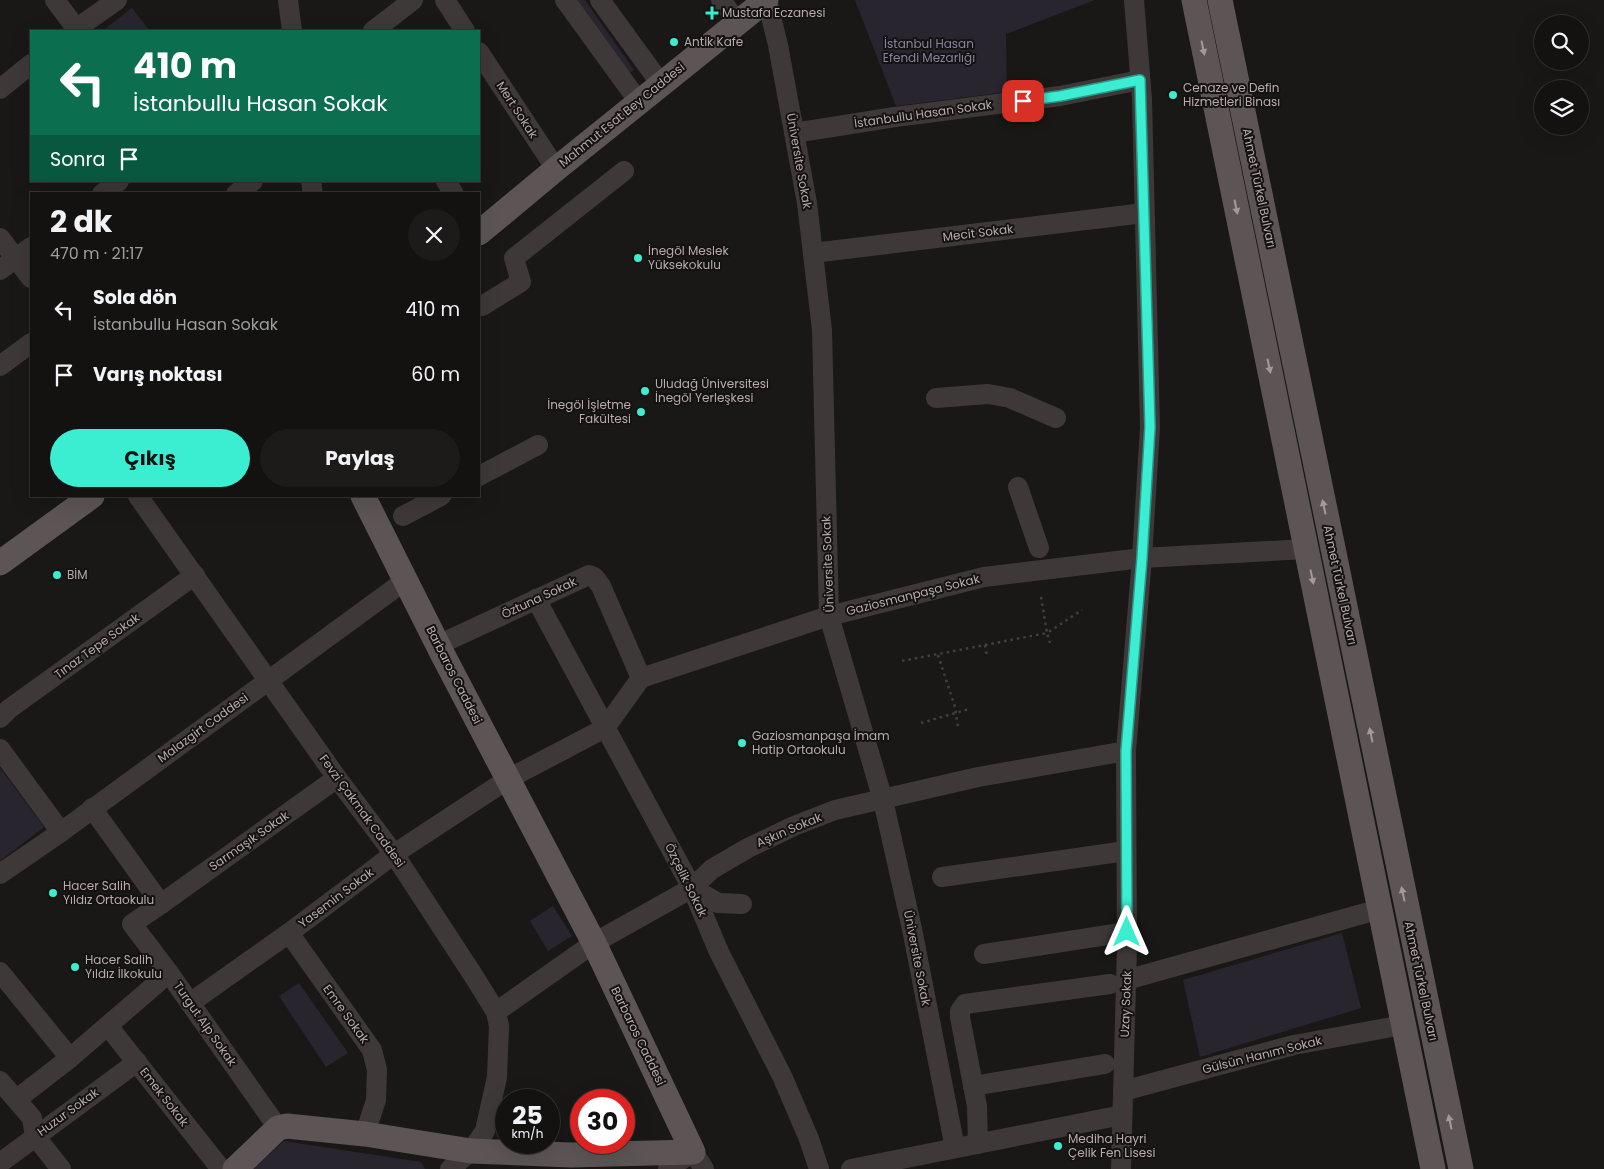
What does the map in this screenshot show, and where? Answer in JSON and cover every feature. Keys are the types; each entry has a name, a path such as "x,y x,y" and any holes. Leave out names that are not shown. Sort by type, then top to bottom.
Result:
{"main road":[{"name":"Mahmut Esat Bey Caddesi","path":"480,230 737,22 767,0"},
{"name":"Ahmet Türkel Bulvarı","path":"1194,0 1433,1169"},
{"name":"Ahmet Türkel Bulvarı","path":"1220,0 1461,1169"},
{"path":"0,563 91,497"},
{"name":"Barbaros Caddesi","path":"364,497 438,645 594,943 698,1161"},
{"path":"235,1169 278,1128 287,1126 365,1134 471,1151 562,1162 698,1161"}],"street":[{"path":"56,0 76,30 117,0"},
{"path":"373,30 413,0"},
{"path":"445,0 464,30"},
{"path":"566,0 639,102"},
{"path":"600,0 661,84"},
{"path":"721,0 737,22"},
{"name":"Üniversite Sokak","path":"767,0 807,202 822,330 829,616 883,800 912,929 955,1148"},
{"name":"Uzay Sokak","path":"1121,1169 1123,1091 1118,982 1127,932 1126,751 1142,558 1150,427 1140,80 1134,0"},
{"path":"290,1 292,30"},
{"name":"Mert Sokak","path":"480,54 556,168"},
{"path":"0,89 30,65"},
{"name":"İstanbullu Hasan Sokak","path":"794,133 895,117 1060,96 1140,80"},
{"path":"482,306 521,282 514,258 624,171"},
{"path":"105,192 118,182"},
{"path":"239,192 252,182"},
{"name":"Mecit Sokak","path":"813,253 1144,213"},
{"path":"0,238 30,277"},
{"path":"0,366 30,344"},
{"path":"936,398 988,394 1010,398 1056,418"},
{"path":"480,475 538,445"},
{"path":"1018,487 1038,548"},
{"name":"Fevzi Çakmak Caddesi","path":"139,497 337,778 394,854 474,975 496,1012 499,1026 497,1077 485,1131 471,1151 450,1169"},
{"path":"402,516 439,497"},
{"name":"Gaziosmanpaşa Sokak","path":"641,678 829,616 984,577 1142,558 1306,549"},
{"name":"Tınaz Tepe Sokak","path":"3,708 195,575"},
{"name":"Öztuna Sokak","path":"438,645 590,575 601,586 641,678"},
{"name":"Malazgirt Caddesi","path":"0,874 61,832 406,580"},
{"name":"Özçelik Sokak","path":"536,599 692,888 719,952 782,1076 809,1139 819,1169"},
{"path":"508,778 605,728 641,678"},
{"path":"0,749 61,832"},
{"name":"Aşkın Sokak","path":"496,1012 594,943 692,888 712,869 748,848 786,830 835,810 978,777 1126,751"},
{"name":"Sarmaşık Sokak","path":"161,904 337,778"},
{"name":"Yasemin Sokak","path":"190,1003 394,854 508,778"},
{"path":"92,808 161,904"},
{"path":"942,877 1126,851"},
{"path":"692,888 718,903 742,904"},
{"name":"Turgut Alp Sokak","path":"161,904 132,924 169,973 278,1128"},
{"path":"978,1144 978,1114 960,1014 961,1008 966,1004 1118,982 1380,909"},
{"path":"984,954 1127,932"},
{"name":"Emre Sokak","path":"288,933 372,1050 377,1070 376,1100 365,1134"},
{"path":"0,972 70,1058"},
{"path":"17,1099 70,1058 169,973"},
{"name":"Gülsün Hanım Sokak","path":"1123,1091 1294,1045 1403,1025"},
{"name":"Emek Sokak","path":"108,1026 221,1169"},
{"name":"Huzur Sokak","path":"0,1163 136,1062"},
{"path":"973,1086 1105,1064"},
{"path":"0,1081 32,1118 35,1136 61,1169"},
{"path":"851,1169 883,1166 955,1148 1122,1115"},
{"path":"668,1169 698,1161"}],"path":[{"path":"1041,597 1050,643"},
{"path":"902,661 1047,633 1082,610"},
{"path":"985,645 987,656"},
{"path":"938,654 958,728"},
{"path":"921,723 968,709"}],"green space":[{"path":"573,0 585,0 634,70 627,75"},
{"name":"İstanbul Hasan Efendi Mezarlığı","path":"855,0 1095,0 1006,34 1007,92 896,106"},
{"path":"132,8 149,30 103,30"},
{"path":"0,768 44,827 0,861"},
{"path":"553,906 572,936 548,951 530,921"},
{"path":"1342,933 1361,1008 1200,1057 1183,980"},
{"path":"299,983 348,1053 326,1067 279,996"},
{"path":"284,1141 421,1162 425,1169 253,1169"}],"place":[{"name":"Mustafa Eczanesi","path":"712,13"},
{"name":"Antik Kafe","path":"674,42"},
{"name":"Cenaze ve Defin Hizmetleri Binası","path":"1173,95"},
{"name":"İnegöl Meslek Yüksekokulu","path":"638,258"},
{"name":"Uludağ Üniversitesi İnegöl Yerleşkesi","path":"645,391"},
{"name":"İnegöl İşletme Fakültesi","path":"641,412"},
{"name":"BİM","path":"57,575"},
{"name":"Gaziosmanpaşa İmam Hatip Ortaokulu","path":"742,743"},
{"name":"Hacer Salih Yıldız Ortaokulu","path":"53,893"},
{"name":"Hacer Salih Yıldız İlkokulu","path":"75,967"},
{"name":"Mediha Hayri Çelik Fen Lisesi","path":"1058,1146"}],"route":[{"path":"1023,101 1060,96 1140,80 1150,427 1142,558 1126,751 1127,932"}]}
